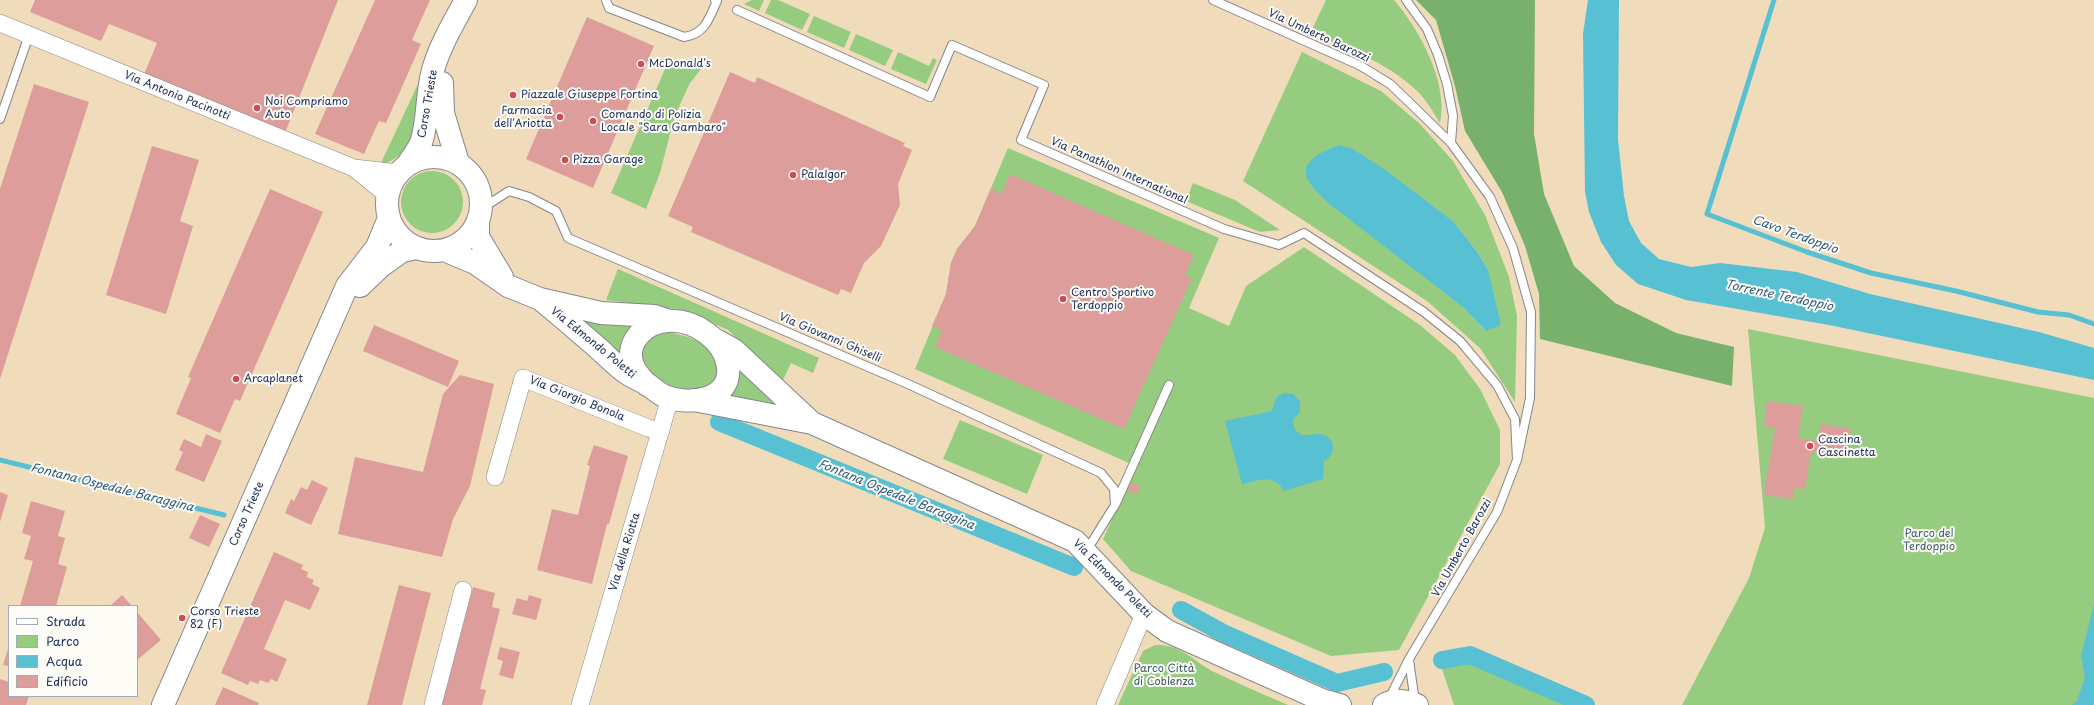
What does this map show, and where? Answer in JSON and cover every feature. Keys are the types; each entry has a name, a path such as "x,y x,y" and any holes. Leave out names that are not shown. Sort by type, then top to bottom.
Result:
{"street":[{"name":"Corso Trieste","path":"403,168 420,144 427,114 428,96 433,70 443,43 466,0"},
{"name":"Corso Trieste","path":"458,163 443,113 442,82 457,42 481,0"},
{"name":"Via Antonio Pacinotti","path":"0,23 354,168 387,195"},
{"path":"479,215 470,234 458,244 444,250 430,251 417,248 404,241 395,230 388,218 387,195 403,168 420,158 433,156 446,158 458,163 469,172 477,184 481,198 478,237 488,256 508,286"},
{"name":"Via Antonio Pacinotti","path":"354,168 403,168"},
{"name":"Corso Trieste","path":"162,705 332,324 347,286 377,247 388,218"},
{"name":"Corso Trieste","path":"332,324 365,280 402,251 417,248"},
{"name":"Via Edmondo Poletti","path":"444,250 475,263 508,286 540,300 601,313 654,316 669,321"},
{"name":"Via Edmondo Poletti","path":"540,300 627,373 648,385"},
{"path":"669,321 692,325 715,340 726,358 728,368 727,379 722,388 714,396 704,400 670,398 659,393 648,385 635,370 632,360 634,341 640,333 648,327 669,321"},
{"name":"Via Edmondo Poletti","path":"715,340 734,350 812,423"},
{"name":"Via Giorgio Bonola","path":"495,477 523,378 648,428 661,431"},
{"name":"Via della Riotta","path":"580,705 670,398"},
{"name":"Via Edmondo Poletti","path":"694,400 812,423 1076,541 1144,614 1167,631 1330,703"},
{"path":"433,705 463,590"},
{"path":"1105,705 1144,614"},
{"path":"1386,704 1399,701 1416,705"}],"lane":[{"path":"606,0 609,8 684,37 695,36 706,25 716,1"},
{"name":"Via Umberto Barozzi","path":"1213,0 1362,66 1390,84 1451,143 1490,197 1513,248 1531,312 1530,398 1517,460 1497,512 1409,659 1386,704"},
{"path":"1406,0 1427,29 1438,55 1447,84 1453,116 1451,143"},
{"name":"Via Panathlon International","path":"737,10 930,97 952,45 1044,85 1021,140 1224,229 1279,245 1304,233 1424,312 1460,341 1497,385 1515,419 1517,460"},
{"path":"0,119 29,35"},
{"name":"Via Giovanni Ghiselli","path":"479,215 509,191 529,197 556,211 568,238 908,384 1101,473 1114,489 1115,505"},
{"path":"1086,552 1115,505 1169,385"},
{"path":"1409,659 1416,705"}],"green space":[{"path":"752,0 764,0 759,11 744,4"},
{"path":"771,0 778,0 810,14 802,30 765,13"},
{"path":"1326,0 1394,0 1413,26 1430,57 1440,91 1442,107 1440,123 1420,94 1405,80 1380,64 1311,32"},
{"path":"1416,0 1535,0 1534,134 1544,194 1574,266 1615,303 1676,333 1734,347 1732,386 1540,339 1539,294 1525,246 1502,192 1465,131 1455,86 1436,20"},
{"path":"814,16 851,32 844,48 807,32"},
{"path":"856,34 893,50 885,66 849,50"},
{"path":"898,52 929,66 933,58 937,60 926,84 891,69"},
{"path":"1302,52 1381,91 1420,124 1453,161 1485,215 1509,277 1517,316 1515,402 1480,348 1427,301 1243,181","holes":["1353,149 1454,222 1478,253 1488,270 1486,331 1463,307"]},
{"path":"669,60 704,65 690,83 681,102 673,122 660,173 646,209 611,193"},
{"path":"427,65 422,110 413,138 405,150 394,159 380,165"},
{"path":"1008,148 1219,238 1189,308 1229,326 1246,286 1304,247 1420,325 1455,355 1480,389 1500,430 1500,464 1399,650 1331,656 1131,571 1103,539 1136,466 915,369 946,294 951,263 957,249 975,226"},
{"path":"432,171 444,173 454,180 461,190 463,202 461,214 454,224 444,231 432,233 420,231 410,224 403,214 401,202 403,190 410,180 420,173"},
{"path":"1193,183 1235,200 1280,230 1260,232 1186,201"},
{"path":"618,269 819,358 813,373 791,363 782,382 728,330 683,310 606,300"},
{"path":"560,310 647,321 626,362"},
{"name":"Parco del Terdoppio","path":"1748,329 2094,398 2094,705 1682,705 1749,578 1765,528"},
{"path":"663,332 685,336 700,342 707,346 716,356 720,377 708,392 674,387 659,380 645,366 642,358 642,351 645,344 652,337"},
{"path":"736,363 800,416 723,397"},
{"path":"960,420 1043,455 1027,494 943,459"},
{"name":"Parco Città di Coblenza","path":"1155,645 1164,645 1179,650 1212,671 1288,705 1118,705 1143,651"},
{"path":"1482,660 1579,705 1454,705 1441,666"}],"water":[{"name":"Torrente Terdoppio","path":"1588,0 1619,0 1618,139 1624,196 1629,221 1641,243 1659,259 1691,267 1720,263 1797,272 1870,294 2039,332 2094,348 2094,380 1829,325 1686,300 1638,284 1616,265 1601,242 1589,212 1585,192 1583,34"},
{"path":"1339,145 1353,149 1384,169 1454,222 1478,253 1488,270 1501,325 1486,331 1463,307 1327,202 1318,193 1306,176 1306,169 1313,158"},
{"path":"1283,393 1293,394 1300,401 1300,411 1293,421 1297,431 1303,435 1324,435 1328,437 1333,444 1330,456 1324,461 1323,479 1284,491 1280,485 1265,479 1242,484 1225,421 1272,411 1276,398"},
{"path":"2094,604 2094,705 2072,705 2077,701 2085,677 2081,656"}],"building":[{"path":"35,0 338,0 285,133 143,77 157,43 109,24 101,41 30,12"},
{"path":"375,0 430,0 412,40 421,44 386,123 379,121 364,154 315,134"},
{"path":"587,17 654,46 593,188 526,159"},
{"name":"PalaIgor","path":"730,72 755,83 757,77 905,143 903,146 912,150 898,184 900,205 881,246 864,263 851,293 841,289 838,295 691,232 693,227 668,216"},
{"path":"34,84 89,102 0,379 0,189"},
{"path":"152,146 199,160 180,221 193,226 166,314 106,295"},
{"name":"Centro Sportivo Terdoppio","path":"1010,174 1194,255 1185,275 1192,278 1124,429 935,347 942,330 932,326 946,294 951,263 957,249 975,226 991,188 1002,194"},
{"path":"270,189 323,212 240,401 235,399 220,433 176,414 191,378 188,377"},
{"path":"374,325 459,361 448,387 363,351"},
{"path":"460,375 494,384 470,486 453,519 442,557 338,534 355,457 423,472 443,394"},
{"name":"Cascina Cascinetta","path":"1767,401 1803,406 1798,438 1819,441 1821,424 1851,429 1847,457 1811,452 1805,489 1795,488 1793,499 1764,495 1775,428 1764,426"},
{"path":"206,434 222,441 204,482 175,470 183,452 179,450 184,439 201,447"},
{"path":"594,445 628,456 609,524 607,524 592,584 537,570 552,509 578,515 590,466 587,465"},
{"path":"312,480 328,488 311,525 285,513 291,499 294,501 301,487 307,490"},
{"path":"1131,483 1141,487 1137,494 1127,490"},
{"path":"0,492 8,495 0,522"},
{"path":"31,501 65,511 58,536 65,538 58,564 67,567 56,605 20,605 33,561 24,559 31,536 22,533"},
{"path":"200,515 220,524 209,547 189,538"},
{"path":"274,552 303,565 301,569 308,572 307,577 314,580 312,584 320,588 310,610 285,600 264,649 287,659 277,682 271,679 268,683 260,680 258,684 250,681 248,685 221,673"},
{"path":"399,585 431,593 402,705 367,705"},
{"path":"473,587 495,593 492,607 500,609 480,689 486,690 482,705 442,705"},
{"path":"122,595 131,605 111,605"},
{"path":"529,595 542,599 536,620 512,614 517,598 527,601"},
{"path":"138,613 161,640 138,659"},
{"path":"500,647 520,652 513,679 499,675 503,661 497,659"},
{"path":"8,649 8,666 3,665"},
{"path":"0,679 8,682 8,697 29,697 26,705 0,705"},
{"path":"223,687 259,703 258,705 215,705"}],"waterway":[{"name":"Cavo Terdoppio","path":"1774,0 1707,214 1807,252 1871,273 1956,291 2038,312 2069,315 2094,324"},
{"name":"Fontana Ospedale Baraggina","path":"719,422 1074,567"},
{"name":"Fontana Ospedale Baraggina","path":"0,460 224,515"},
{"name":"Fontana Ospedale Baraggina","path":"1181,610 1223,633 1337,683 1384,672"},
{"name":"Fontana Ospedale Baraggina","path":"1442,660 1470,655 1586,705"}],"place":[{"name":"McDonald's","path":"641,64"},
{"name":"Piazzale Giuseppe Fortina","path":"513,95"},
{"name":"Noi Compriamo Auto","path":"257,108"},
{"name":"Farmacia dell'Ariotta","path":"560,117"},
{"name":"Comando di Polizia Locale \"Sara Gambaro\"","path":"593,121"},
{"name":"Pizza Garage","path":"565,160"},
{"name":"PalaIgor","path":"793,175"},
{"name":"Centro Sportivo Terdoppio","path":"1063,299"},
{"name":"Arcaplanet","path":"236,379"},
{"name":"Cascina Cascinetta","path":"1810,446"},
{"name":"Corso Trieste 82 (F)","path":"182,618"}]}
